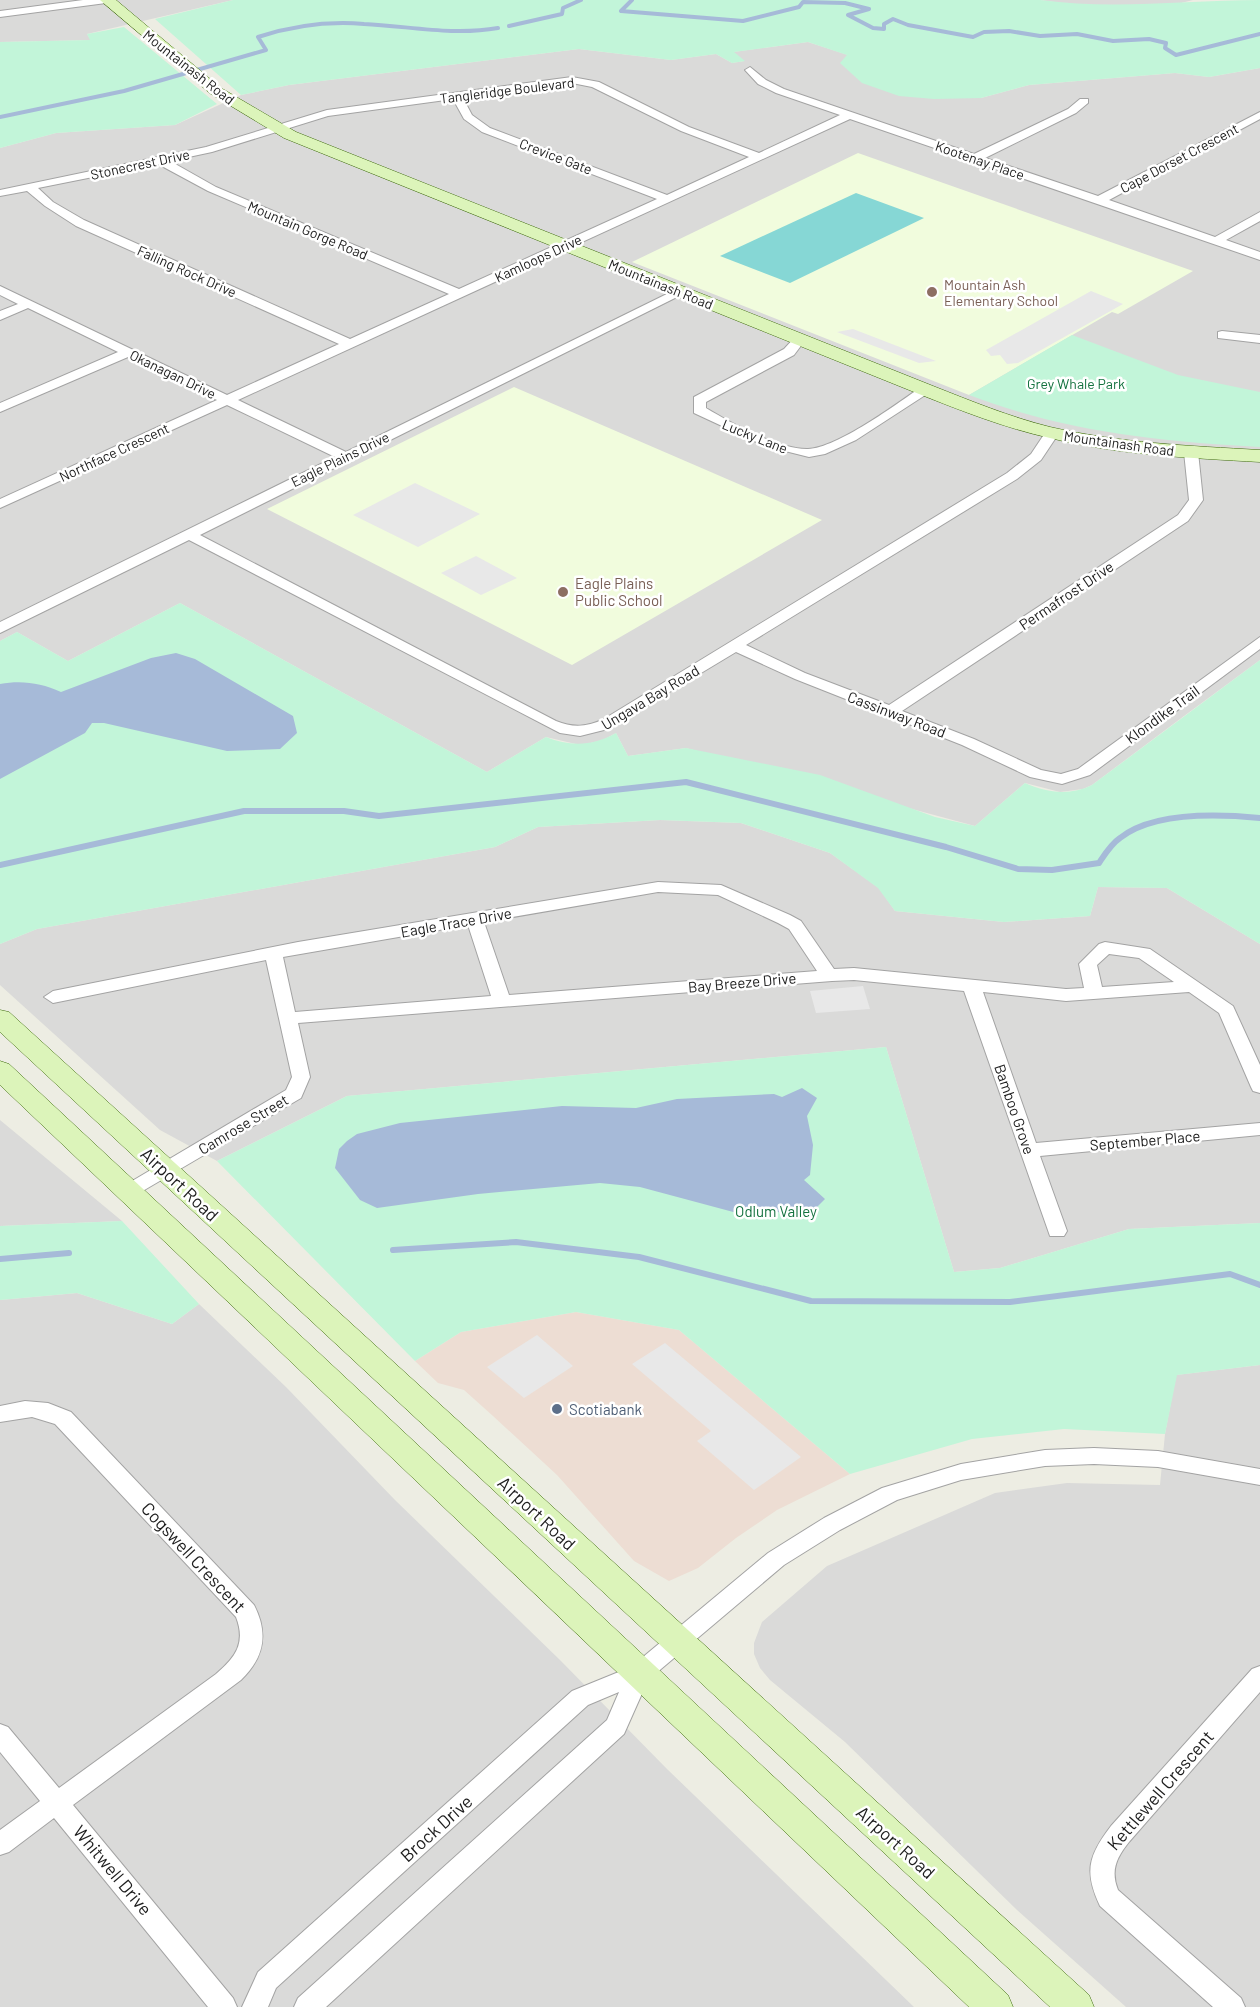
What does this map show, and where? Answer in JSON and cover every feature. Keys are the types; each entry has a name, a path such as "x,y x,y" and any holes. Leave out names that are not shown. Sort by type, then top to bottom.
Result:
{"main road":[{"name":"Mountainash Road","path":"106,0 216,91 277,128 314,145 926,390 1003,419 1052,433 1113,444 1260,456"},
{"name":"Airport Road","path":"0,1018 1076,2007"},
{"path":"0,1070 995,2007"}],"street":[{"path":"0,14 106,0"},
{"name":"Kootenay Place","path":"750,70 762,82 780,91 1260,256"},
{"name":"Tangleridge Boulevard","path":"277,128 344,110 457,97 572,80 588,81 685,129 760,157"},
{"name":"Crevice Gate","path":"457,97 468,117 486,130 668,199"},
{"path":"975,158 1072,111 1084,101"},
{"name":"Cape Dorset Crescent","path":"1098,201 1260,115"},
{"name":"Kamloops Drive","path":"227,400 850,116"},
{"name":"Stonecrest Drive","path":"0,193 224,146 277,128"},
{"name":"Mountain Gorge Road","path":"160,160 205,186 459,294"},
{"name":"Falling Rock Drive","path":"30,187 54,208 80,223 350,344"},
{"path":"1216,241 1260,216"},
{"name":"Okanagan Drive","path":"0,290 345,457"},
{"name":"Eagle Plains Drive","path":"0,628 681,292"},
{"path":"0,316 28,304"},
{"path":"1222,335 1260,339"},
{"name":"Lucky Lane","path":"800,339 789,352 699,400 699,410 780,447 797,453 811,453 832,446 926,390"},
{"path":"0,408 129,352"},
{"name":"Northface Crescent","path":"0,504 227,400"},
{"name":"Ungava Bay Road","path":"188,534 563,730 594,730 1020,471 1036,457 1052,433"},
{"name":"Permafrost Drive","path":"891,711 1183,518 1196,500 1191,452"},
{"name":"Klondike Trail","path":"1062,779 1084,772 1260,642"},
{"name":"Cassinway Road","path":"734,645 800,676 968,742 1036,774 1062,779"},
{"name":"Eagle Trace Drive","path":"53,997 273,953 475,920 640,888 713,888 729,893 795,925 829,975"},
{"path":"475,920 502,1001"},
{"path":"1094,992 1088,964 1105,948 1144,954 1195,986 1227,1010 1260,1087"},
{"name":"Camrose Street","path":"129,1192 294,1094 300,1077 289,1017 273,953"},
{"name":"Bay Breeze Drive","path":"289,1017 854,974 1066,995 1195,986"},
{"name":"Bamboo Grove","path":"972,987 1057,1231"},
{"name":"September Place","path":"1029,1150 1260,1129"},
{"name":"Cogswell Crescent","path":"0,1414 19,1409 36,1408 51,1411 63,1418 246,1612 254,1635 251,1652 241,1667 224,1682 0,1844"},
{"name":"Brock Drive","path":"255,2007 267,1980 580,1698 639,1674 776,1559 832,1524 890,1494 961,1472 1045,1458 1094,1456 1158,1459 1204,1465 1260,1478"},
{"name":"Brock Drive","path":"307,2007 616,1727 639,1674"},
{"name":"Kettlewell Crescent","path":"1232,2007 1116,1905 1102,1887 1100,1869 1104,1853 1260,1676"},
{"name":"Whitwell Drive","path":"0,1734 224,2007"}],"shaded area":[{"path":"0,0 233,0 87,34 91,40 0,42"},
{"path":"1040,0 1193,0 1177,4 1083,6"},
{"path":"808,42 981,98 1029,85 1175,73 1209,77 1260,68 1260,660 1092,785 1083,789 1060,792 1025,783 975,826 686,748 628,756 616,733 601,741 580,745 546,737 487,772 180,603 68,661 17,632 0,641 0,148 56,133 175,125 241,95 289,85 579,49 671,60 716,54 732,63 744,61 733,52"},
{"name":"Mountain Ash Elementary School","path":"858,153 1193,271 1118,314 1112,312 969,395 632,262"},
{"path":"856,193 924,218 790,283 720,256"},
{"path":"1091,291 1123,304 1018,363 1007,364 1000,355 991,356 986,350"},
{"path":"853,329 936,361 919,363 837,332"},
{"name":"Eagle Plains Public School","path":"514,387 822,520 572,665 267,509"},
{"path":"415,483 480,514 418,547 353,515"},
{"path":"476,556 517,578 481,595 441,573"},
{"path":"176,653 195,659 293,716 297,733 280,749 227,751 104,723 92,723 85,733 0,779 0,684 31,683 61,692 151,658"},
{"path":"660,820 741,823 830,853 879,888 895,911 1004,922 1090,916 1098,887 1167,888 1260,944 1260,1223 1129,1229 1000,1268 954,1272 886,1047 347,1096 217,1161 160,1130 0,985 0,944 37,929 495,847 538,827"},
{"path":"863,986 870,1009 816,1013 810,991"},
{"path":"802,1088 817,1098 807,1116 813,1145 810,1175 804,1180 825,1199 806,1218 773,1211 737,1213 640,1187 600,1183 478,1194 377,1208 360,1200 335,1168 339,1149 357,1134 400,1123 562,1106 636,1108 677,1099 774,1094 782,1097"},
{"path":"0,1120 122,1221 0,1226"},
{"path":"77,1293 172,1324 199,1304 286,1387 395,1500 561,1661 667,1769 914,2007 0,2007 0,1300"},
{"path":"576,1312 679,1330 850,1474 777,1510 698,1568 669,1581 634,1561 557,1475 493,1416 464,1390 438,1383 415,1361 461,1332"},
{"path":"537,1335 573,1366 524,1398 487,1367"},
{"path":"665,1343 801,1457 754,1490 697,1441 711,1431 632,1364"},
{"path":"1260,1365 1260,2007 1126,2007 1017,1910 845,1742 770,1680 760,1668 754,1654 754,1643 762,1622 827,1566 995,1493 1067,1483 1160,1485 1165,1434 1176,1375"}],"green space":[{"path":"233,0 1040,0 1123,4 1260,0 1260,68 1209,77 1175,73 1029,85 981,98 934,99 899,96 862,83 840,63 847,55 808,42 734,52 745,61 732,63 716,54 671,60 579,49 289,85 241,95 155,19"},
{"path":"124,27 217,104 175,125 56,133 0,148 0,42 90,40 87,34"},
{"name":"Grey Whale Park","path":"1072,335 1178,375 1260,392 1260,447 1185,442 1112,433 1041,418 969,395"},
{"path":"180,603 487,772 546,737 582,744 599,741 616,733 628,756 686,748 820,775 935,817 975,826 1025,783 1058,792 1075,791 1092,785 1260,660 1260,944 1167,888 1098,887 1090,916 1004,922 895,911 878,888 830,853 741,823 660,820 538,827 495,847 37,929 0,944 0,641 17,632 68,661"},
{"name":"Odlum Valley","path":"886,1047 954,1272 1000,1268 1129,1229 1260,1223 1260,1365 1177,1375 1165,1434 1064,1429 972,1439 850,1474 679,1330 576,1312 461,1332 415,1361 217,1161 347,1096"},
{"path":"122,1221 199,1304 172,1324 77,1293 0,1300 0,1226"}],"waterway":[{"path":"509,26 562,14 563,8 581,0"},
{"path":"632,0 621,11 743,21 799,7 803,2 845,3 869,9 848,15 873,28 884,29 884,24 893,19 908,25 973,37 984,32 1009,31 1040,36 1077,34 1113,41 1149,39 1166,43 1165,48 1176,55 1260,34"},
{"path":"0,117 124,91 266,50 258,37 297,27 351,23 447,31 498,28"},
{"path":"0,865 244,811 344,811 379,816 686,782 946,847 1018,869 1052,870 1099,863 1111,846 1134,829 1168,819 1207,815 1260,818"},
{"path":"393,1250 516,1242 639,1257 811,1301 1010,1302 1230,1274 1260,1285"},
{"path":"0,1259 69,1253"}],"place":[{"name":"Mountain Ash Elementary School","path":"932,292"},
{"name":"Eagle Plains Public School","path":"563,592"},
{"name":"Scotiabank","path":"557,1409"}]}
